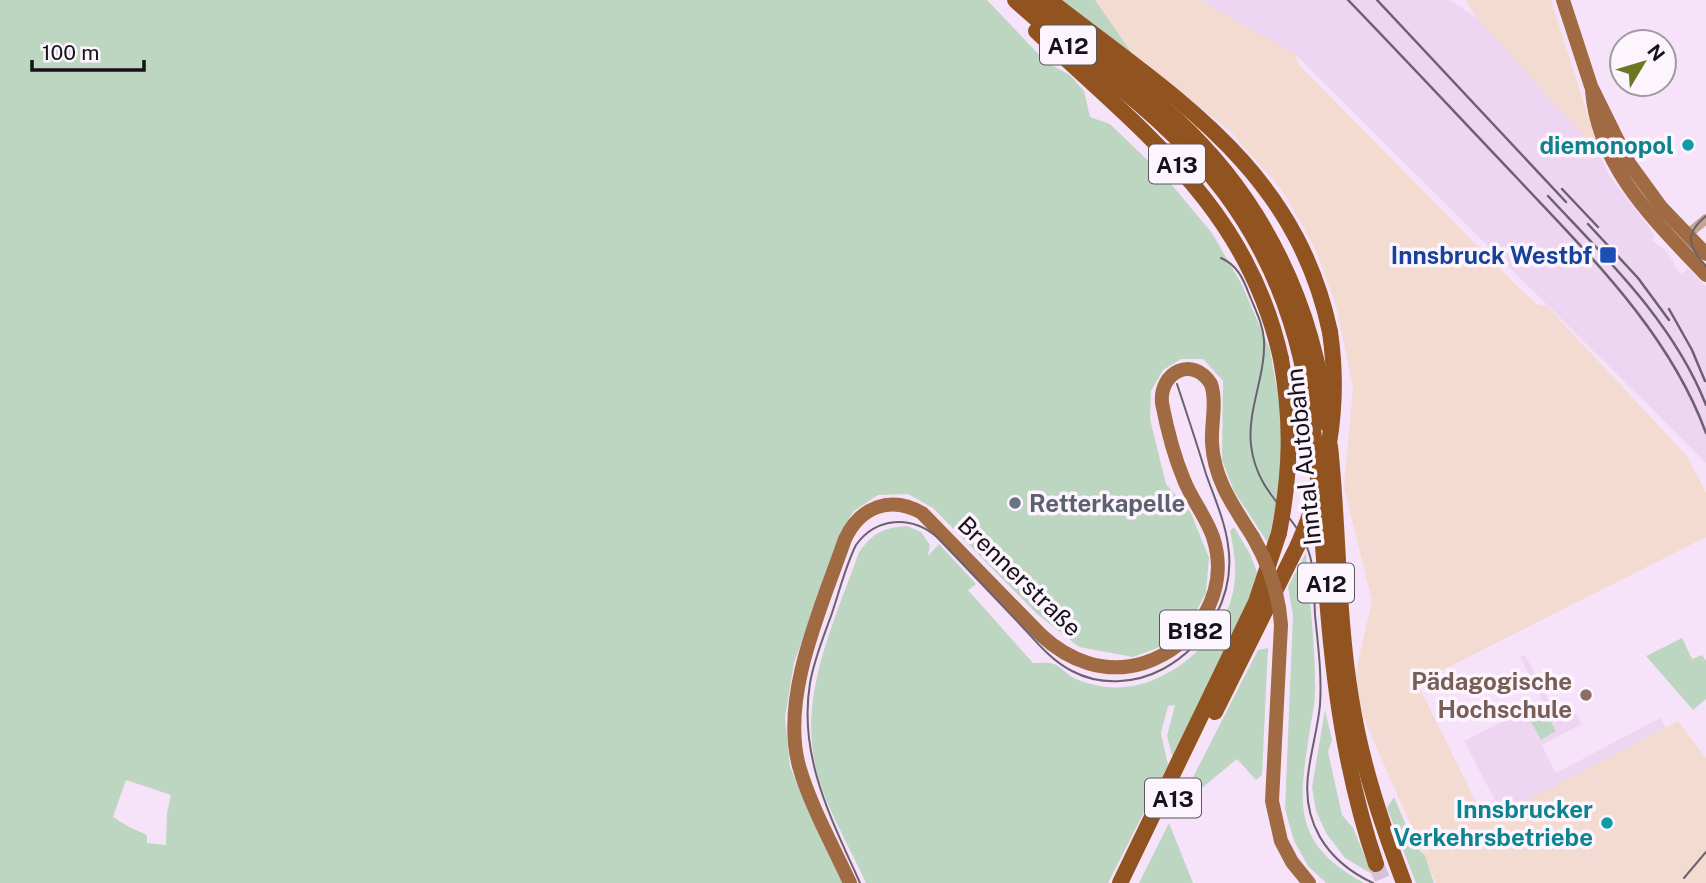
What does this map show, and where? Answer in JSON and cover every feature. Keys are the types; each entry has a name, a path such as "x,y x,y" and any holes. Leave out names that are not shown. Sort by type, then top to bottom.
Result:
{"highway":[{"name":"A13","path":"1004,0 1174,161 1205,196 1248,263 1264,300 1281,359 1289,411 1290,451 1279,533 1256,602 1194,745"},
{"name":"Inntal Autobahn","path":"1015,0 1170,131 1224,192 1291,297 1310,332 1324,394 1350,697 1374,800 1404,883"},
{"name":"Inntal Autobahn","path":"1035,0 1077,29 1179,122 1214,159 1253,210 1291,297 1315,437 1326,584 1343,741 1355,799 1376,864"},
{"name":"A13","path":"1049,0 1077,29 1179,101 1235,152 1274,198 1304,250 1319,288 1327,320 1335,387 1327,461 1316,500 1298,544 1143,847 1119,883"},
{"name":"A13","path":"1131,883 1143,847"}],"main road":[{"path":"1563,0 1591,86 1629,163 1706,275"},
{"path":"1591,86 1593,112 1624,183 1683,241 1706,254"},
{"path":"1613,162 1621,158 1629,163"},
{"name":"Brennerstraße","path":"850,883 802,775 793,724 795,697 803,663 851,527 861,515 873,508 889,504 905,505 922,513 1041,635 1073,658 1097,666 1117,668 1159,657 1183,641 1202,621 1213,596 1217,578 1217,556 1212,536 1183,478 1162,403 1161,394 1165,382 1172,374 1187,369 1200,372 1211,384 1212,440 1217,470 1227,495 1253,537 1272,577 1280,608 1272,801 1281,841 1292,862 1309,883"}],"street":[{"path":"1683,241 1706,219"}],"shaded area":[{"path":"1095,0 1200,0 1295,54 1298,64 1519,288 1537,304 1547,306 1687,456 1706,493 1706,537 1417,683 1486,822 1678,721 1706,758 1706,883 1436,883 1361,712 1355,675 1372,601 1344,488 1353,387 1336,305 1314,246 1282,190 1229,130 1133,55"},
{"path":"1200,0 1450,0 1478,19 1600,154 1609,175 1655,235 1652,240 1670,254 1668,256 1674,266 1681,274 1688,268 1706,287 1706,463 1295,54"},
{"path":"1465,0 1551,0 1600,154 1478,19"},
{"path":"1525,655 1560,721 1576,713 1582,724 1542,745 1556,773 1660,718 1666,727 1502,814 1464,741 1543,701 1520,657"}],"green space":[{"path":"0,0 987,0 1046,62 1070,75 1084,91 1090,117 1110,124 1166,178 1212,233 1242,285 1270,350 1282,418 1282,466 1268,543 1234,491 1222,460 1223,381 1203,359 1181,359 1163,370 1151,391 1150,419 1166,484 1191,513 1209,558 1206,593 1189,624 1160,647 1133,657 1079,647 1036,613 933,508 908,494 878,495 854,511 840,533 794,663 785,717 790,767 843,883 0,883","holes":["126,780 171,795 167,813 166,845 147,843 147,835 113,817"]},
{"path":"1059,0 1095,0 1133,55"},
{"path":"907,526 921,532 930,545 928,556 939,544 976,584 968,590 1033,663 1054,664 1078,680 1111,687 1141,684 1158,678 1190,658 1215,631 1231,600 1235,565 1230,531 1234,527 1250,554 1259,577 1173,759 1167,736 1175,705 1168,706 1161,733 1168,765 1108,883 866,883 829,806 818,775 811,732 812,706 823,654 859,552 880,532"},
{"path":"1306,553 1315,692 1303,778 1305,818 1311,836 1323,852 1340,868 1364,883 1326,883 1308,866 1294,841 1285,809 1293,615 1288,587"},
{"path":"1682,638 1692,659 1702,655 1706,661 1706,699 1693,710 1646,656"},
{"path":"1268,648 1262,775 1256,780 1237,759 1192,796 1186,791 1258,650"},
{"path":"1540,703 1556,731 1541,740 1525,711"},
{"path":"1325,710 1332,740 1328,752 1342,815 1353,828 1372,874 1345,858 1326,833 1316,811 1312,787"},
{"path":"1394,797 1414,844 1425,856 1434,883 1416,883 1387,808"},
{"path":"1169,823 1193,883 1139,883"}],"tunnel":[{"path":"1376,864 1384,883"}],"tram line":[{"path":"1706,216 1694,229 1691,241 1695,253 1706,266"},
{"path":"1221,258 1231,264 1242,277 1263,334 1264,353 1250,432 1255,463 1269,492 1297,528 1312,563 1320,694 1307,787 1313,822 1330,851 1356,874 1373,883"},
{"path":"860,883 820,786 809,736 808,710 816,657 856,545 873,529 884,524 905,522 916,525 937,537 1043,649 1064,666 1083,676 1106,681 1141,678 1163,669 1193,647 1215,617 1223,600 1229,564 1227,536 1222,518 1177,384"},
{"path":"1684,878 1706,852"}],"railway":[{"path":"1348,0 1572,236 1625,296 1671,361 1706,433"},
{"path":"1377,0 1566,202"},
{"path":"1562,189 1598,227"},
{"path":"1548,196 1658,319 1692,375 1706,405"},
{"path":"1588,224 1638,278 1669,320"},
{"path":"1669,309 1692,350 1705,381"}],"place":[{"name":"diemonopol","path":"1688,145"},
{"name":"Innsbruck Westbf","path":"1608,255"},
{"name":"Retterkapelle","path":"1015,503"},
{"name":"Pädagogische Hochschule","path":"1586,695"},
{"name":"Innsbrucker Verkehrsbetriebe","path":"1607,823"}]}
